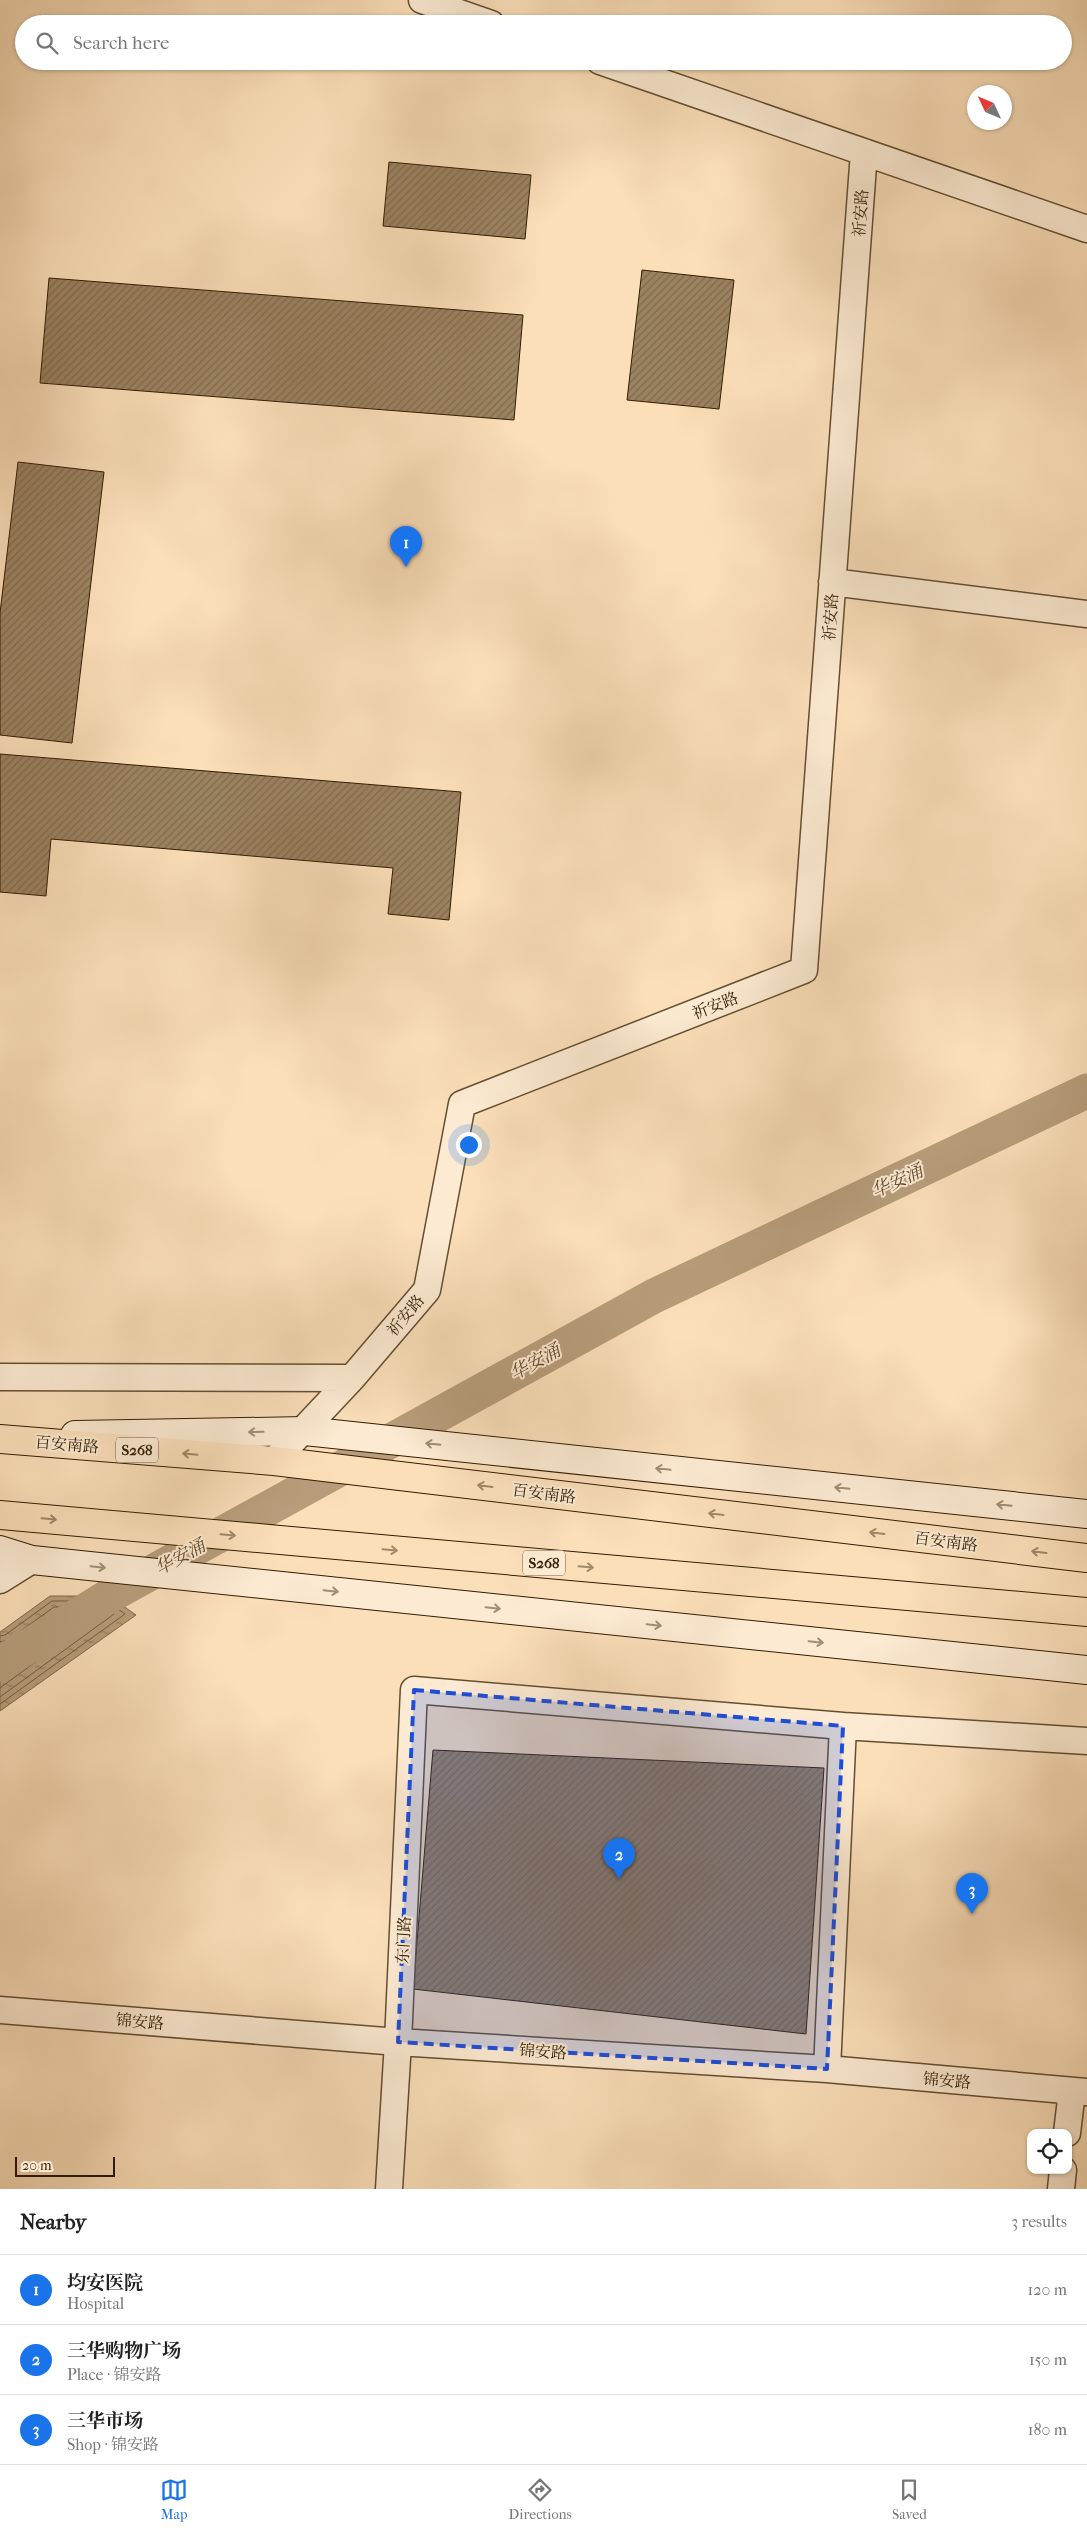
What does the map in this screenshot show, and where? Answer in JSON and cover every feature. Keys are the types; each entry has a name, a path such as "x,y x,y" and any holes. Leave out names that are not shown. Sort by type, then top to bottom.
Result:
{"main road":[{"path":"0,1438 304,1431 1087,1514"},
{"name":"百安南路","path":"0,1438 274,1461 1087,1558"},
{"name":"S268","path":"0,1515 1087,1612"},
{"path":"0,1550 32,1560 1087,1670"}],"street":[{"path":"422,0 465,15"},
{"path":"626,70 1087,229"},
{"name":"祈安路","path":"352,1378 427,1290 462,1104 804,970 864,152"},
{"path":"832,582 1087,614"},
{"path":"7,1378 352,1378"},
{"path":"274,1461 352,1378"},
{"path":"0,1580 32,1560"},
{"name":"东门路","path":"389,2189 398,2042 414,1690 843,1726"},
{"path":"826,2069 843,1726 1087,1741"},
{"name":"锦安路","path":"0,2010 398,2042 826,2069 1080,2091"},
{"path":"1068,2129 1080,2091"},
{"path":"1061,2189 1063,2174"}],"highlighted area":[{"path":"414,1690 843,1726 827,2069 398,2042"}],"water":[{"path":"50,1596 109,1596 136,1615 0,1711 0,1632"}],"building":[{"path":"389,162 531,175 525,239 383,226"},
{"path":"642,270 734,280 719,409 627,400"},
{"path":"49,278 523,315 514,420 40,383"},
{"path":"18,462 104,472 72,743 0,735 0,613"},
{"path":"0,754 461,792 449,920 388,914 393,868 51,839 46,896 0,892"},
{"path":"433,1750 824,1768 806,2034 413,1989"}],"waterway":[{"name":"华安涌","path":"0,1664 109,1596 654,1296 1087,1091"}],"place":[{"name":"均安医院","path":"406,567"},
{"name":"三华购物广场","path":"619,1879"},
{"name":"三华市场","path":"972,1914"}]}
